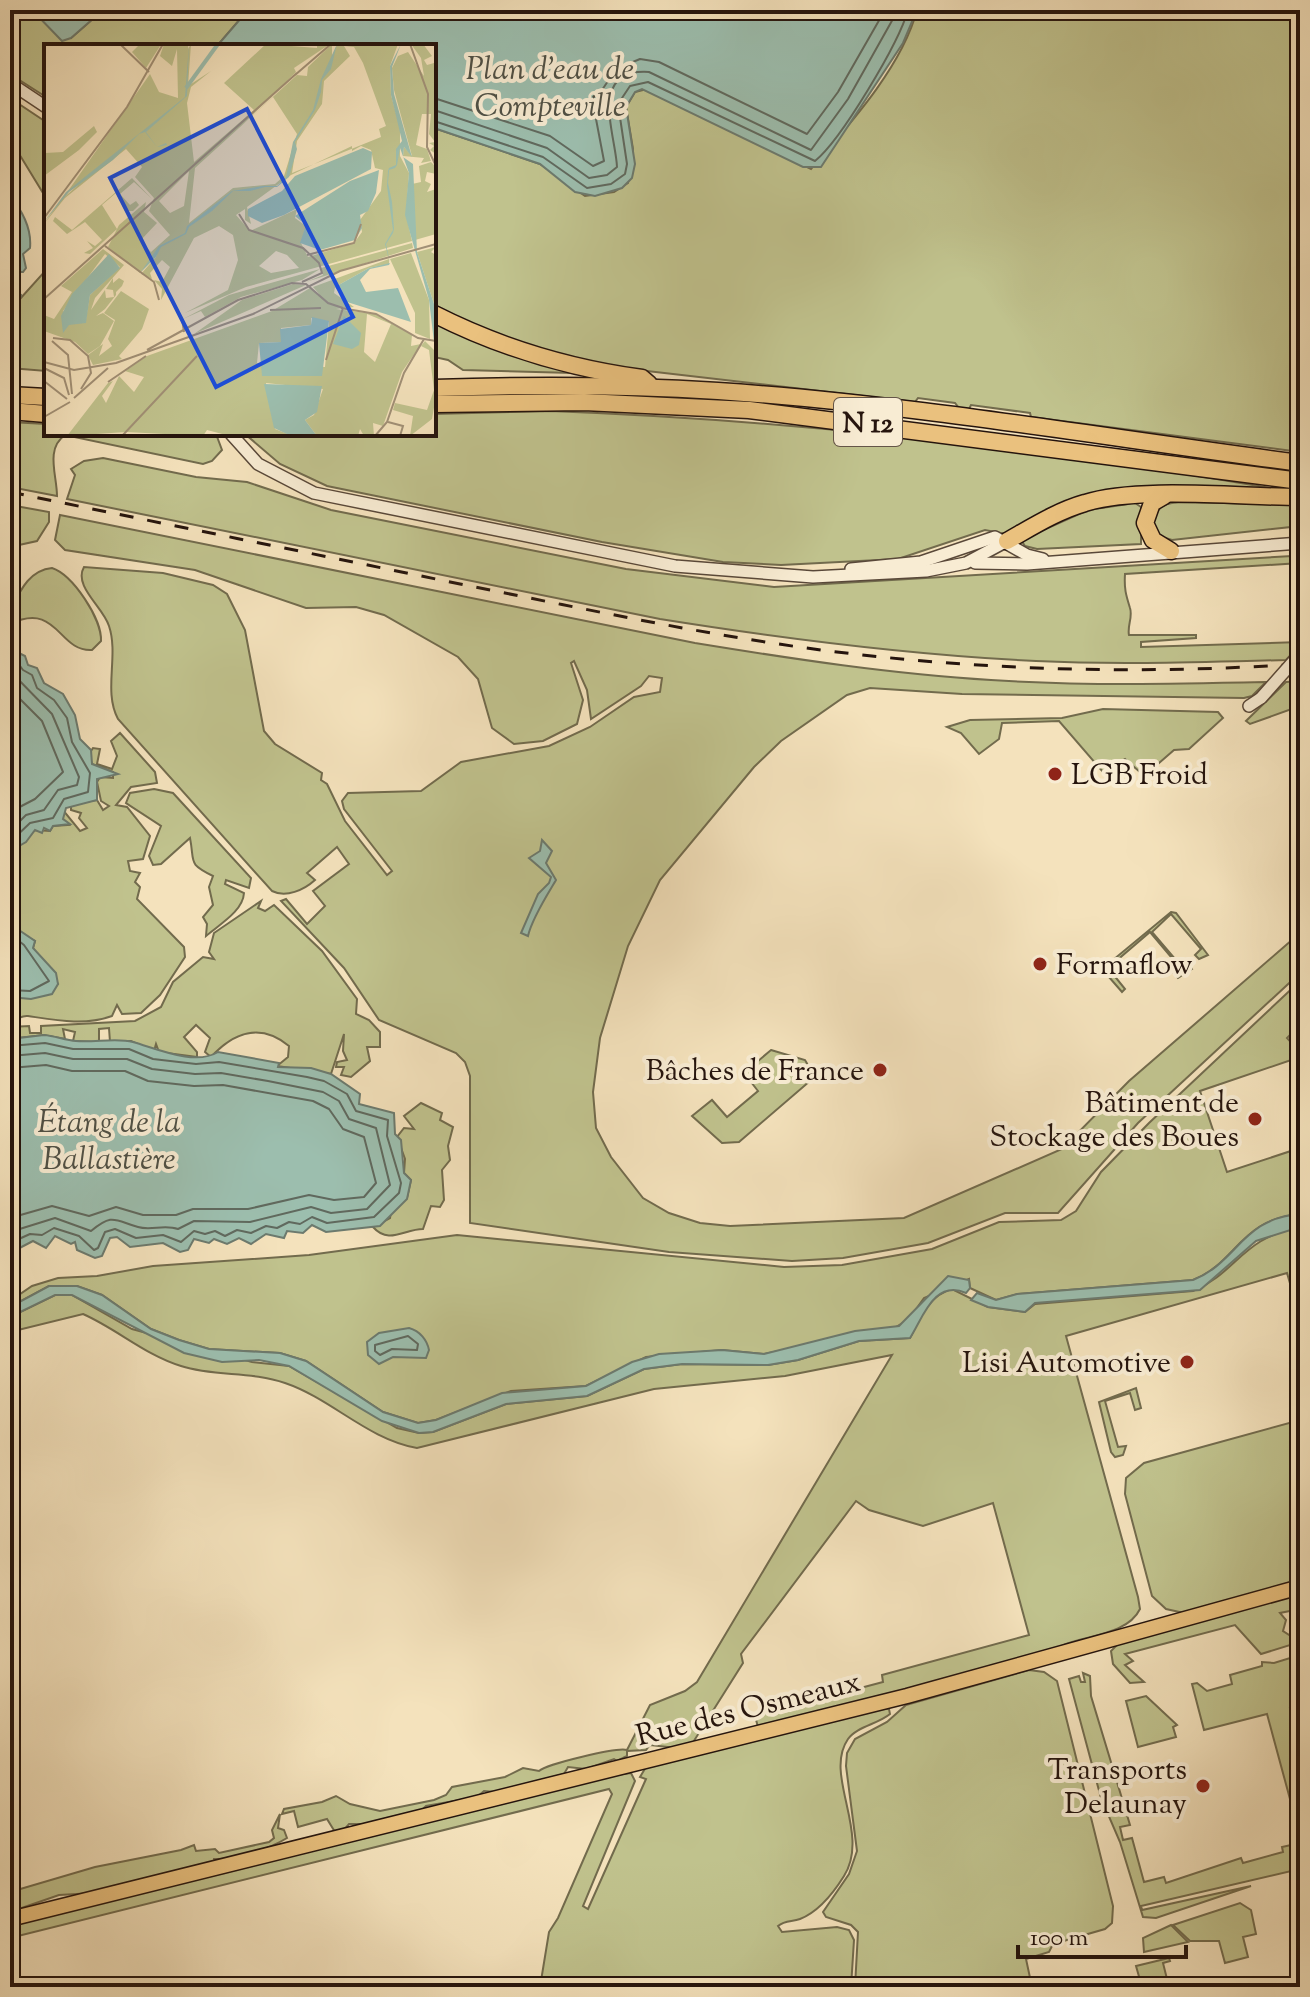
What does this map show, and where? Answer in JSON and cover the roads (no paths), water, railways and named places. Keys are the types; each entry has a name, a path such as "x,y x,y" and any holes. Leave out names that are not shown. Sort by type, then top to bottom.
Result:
{"highway":[{"path":"436,315 523,353 578,368 642,378 653,388"},
{"name":"N 12","path":"436,388 653,388 814,400 1300,463"},
{"path":"10,395 44,397"},
{"name":"N 12","path":"436,404 584,402 749,410 1300,481"},
{"path":"10,411 44,414"},
{"path":"1164,496 1152,503 1145,523 1153,540 1171,551"},
{"path":"1007,541 1085,502 1111,497 1300,497"}],"main road":[{"name":"Rue des Osmeaux","path":"10,1919 907,1696 1300,1587"}],"street":[{"path":"10,83 44,106"},
{"path":"233,436 248,455 273,475 332,499 630,559 764,575 847,577 926,571 966,563 1300,543"},
{"path":"764,575 910,564 992,537 1007,541 1027,555 1047,560"},
{"path":"966,563 1007,541"},
{"path":"1249,706 1261,698 1300,654"}],"water":[{"path":"32,10 103,10 71,38 62,41"},
{"name":"Plan d'eau de Compteville","path":"248,10 917,10 903,43 821,167 803,167 642,89 635,92 626,107 635,164 632,178 622,188 595,196 575,192 540,164 436,129 436,44 219,44"},
{"path":"10,196 24,219 30,240 30,248 23,254 26,268 23,272 15,272 12,288 21,295 20,299 10,294"},
{"path":"10,653 25,656 28,665 37,668 44,683 63,694 75,715 80,739 91,750 92,764 118,774 97,779 97,800 66,808 63,819 70,824 53,826 50,831 44,828 42,833 35,830 26,842 14,849 10,872"},
{"path":"542,840 552,851 546,863 556,880 528,936 521,933 538,894 551,877 529,858 540,851"},
{"path":"13,893 11,908 17,911 16,928 35,941 33,948 56,973 58,984 52,994 31,999 10,997 10,896"},
{"name":"Étang de la Ballastière","path":"44,1035 76,1041 126,1041 188,1057 209,1056 218,1052 279,1063 278,1067 311,1068 331,1074 360,1094 359,1104 394,1113 395,1134 401,1140 404,1173 411,1180 407,1199 380,1226 326,1232 312,1225 303,1233 287,1231 284,1238 266,1234 251,1244 239,1238 227,1244 214,1239 209,1243 194,1239 188,1250 180,1252 163,1243 130,1247 117,1237 110,1238 102,1256 95,1258 77,1250 75,1242 71,1244 55,1236 46,1248 33,1241 10,1253 10,1039"},
{"path":"1300,1214 1300,1227 1256,1241 1200,1290 1035,1303 1025,1312 988,1307 971,1300 977,1293 996,1300 1017,1294 1193,1280 1220,1263 1252,1232 1281,1217"},
{"path":"948,1276 969,1280 970,1288 966,1293 955,1290 938,1296 925,1311 910,1338 859,1341 798,1360 768,1365 682,1364 644,1369 587,1396 506,1404 433,1432 419,1433 382,1421 289,1366 259,1360 222,1362 184,1353 72,1295 55,1295 10,1317 10,1307 49,1286 77,1286 102,1295 151,1329 179,1340 209,1349 280,1353 306,1361 383,1412 418,1423 436,1420 502,1393 586,1386 632,1362 659,1354 722,1350 764,1354 855,1331 899,1326"},
{"path":"409,1328 425,1339 429,1350 426,1358 393,1357 379,1364 368,1355 367,1342 379,1333"}],"railway":[{"path":"10,492 607,614 805,648 910,660 1077,669 1188,669 1300,664"}],"place":[{"name":"LGB Froid","path":"1055,774"},
{"name":"Formaflow","path":"1040,964"},
{"name":"Bâches de France","path":"880,1070"},
{"name":"Bâtiment de Stockage des Boues","path":"1255,1119"},
{"name":"Lisi Automotive","path":"1187,1362"},
{"name":"Transports Delaunay","path":"1203,1786"}]}
